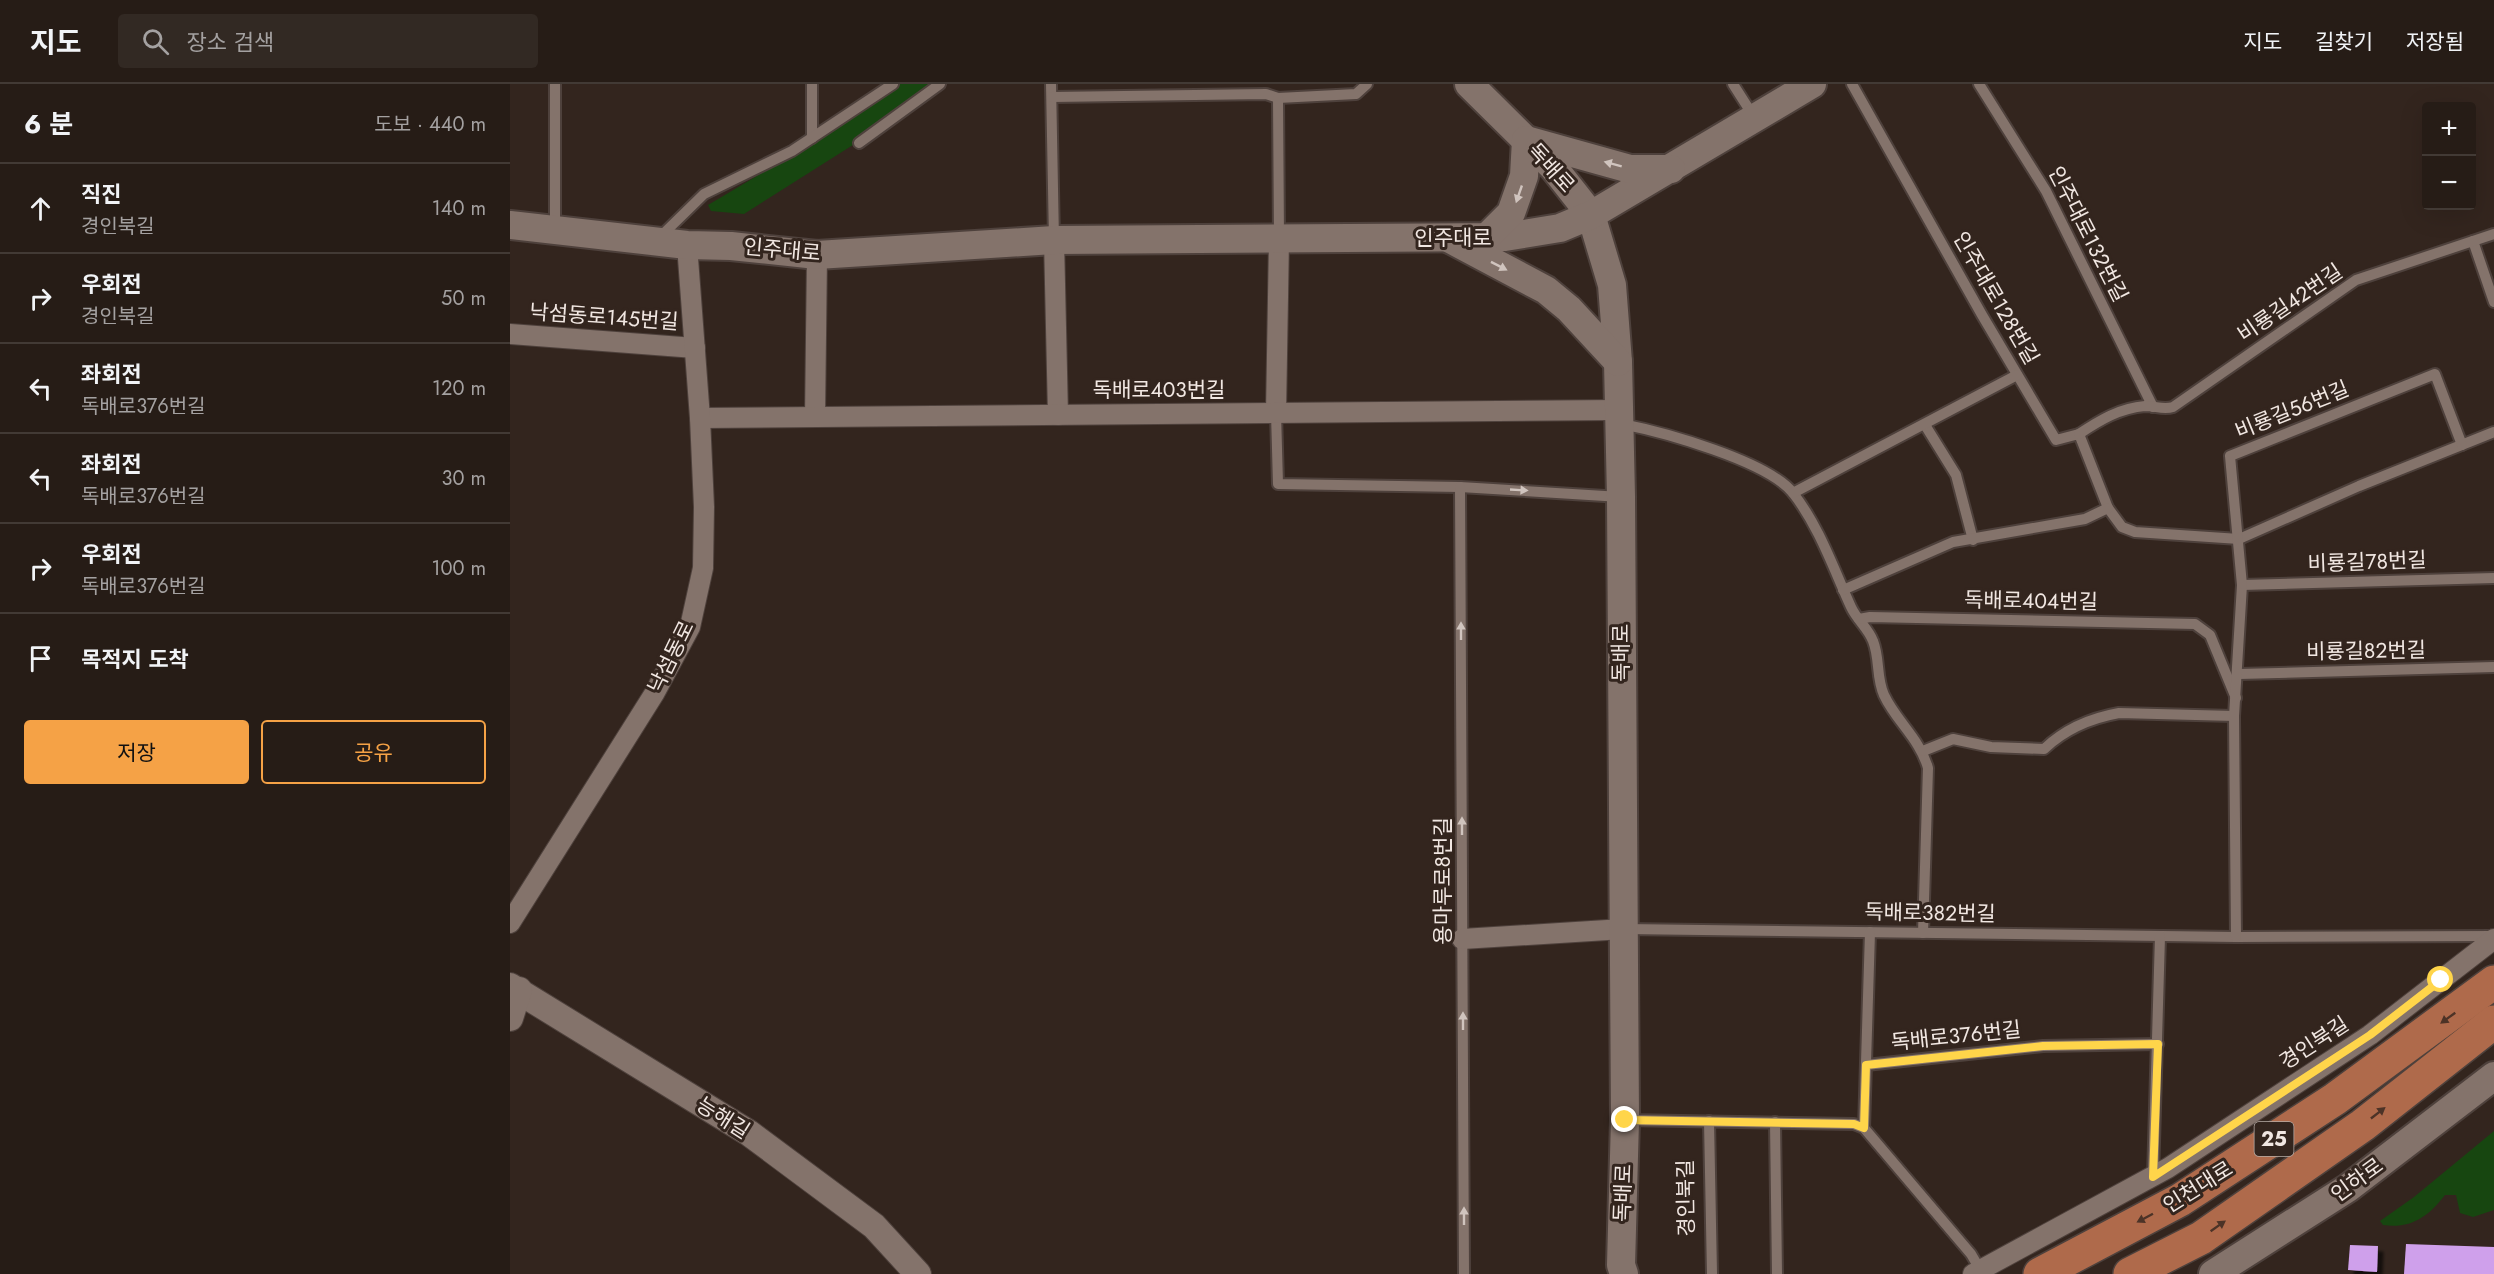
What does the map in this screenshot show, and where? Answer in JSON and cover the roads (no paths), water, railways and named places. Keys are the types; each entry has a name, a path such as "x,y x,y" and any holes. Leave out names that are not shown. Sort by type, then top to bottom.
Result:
{"highway":[{"name":"인천대로","path":"2040,1274 2180,1200 2335,1099 2494,982"},
{"name":"인천대로","path":"2130,1274 2201,1238 2363,1125 2494,1022"}],"main road":[{"name":"독배로","path":"1469,84 1554,168 1591,215 1612,285 1618,362 1620,496 1625,1120 1622,1265 1624,1274"},
{"name":"인주대로","path":"510,225 656,242 731,246 817,255 1054,240 1505,237 1560,228 1591,215 1812,84"},
{"path":"1487,237 1511,213 1524,176 1526,140 1630,169 1671,169"},
{"path":"1448,237 1545,290 1569,309 1618,362"},
{"name":"인하로","path":"2213,1274 2348,1188 2494,1076"}],"street":[{"path":"1276,413 1279,239"},
{"path":"1054,240 1058,415"},
{"name":"낙섬동로","path":"510,923 654,694 690,627 703,568 700,418 687,245"},
{"path":"815,417 817,255"},
{"name":"낙섬동로145번길","path":"510,334 694,348"},
{"name":"독배로403번길","path":"700,418 1276,413 1618,417"},
{"path":"1462,939 1623,928"},
{"name":"경인북길","path":"1977,1272 2153,1177 2370,1035 2494,937"},
{"path":"510,1018 514,988"},
{"name":"능해길","path":"514,988 749,1133 874,1226 918,1274"}],"lane":[{"path":"555,84 555,231"},
{"path":"812,84 812,138"},
{"path":"656,242 704,195 792,151 893,84"},
{"path":"859,143 940,84"},
{"path":"1052,84 1054,240"},
{"path":"1256,84 1266,94"},
{"path":"1052,97 1266,94 1278,98 1356,94 1367,84"},
{"path":"1733,84 1755,118"},
{"name":"인주대로128번길","path":"1852,84 2056,440 2079,434"},
{"name":"인주대로132번길","path":"1979,84 2046,191 2153,407"},
{"path":"1278,98 1279,239"},
{"name":"비룡길42번길","path":"2079,434 2124,410 2173,407 2356,280 2494,234"},
{"path":"2473,241 2494,302"},
{"name":"비룡길56번길","path":"2239,539 2230,456 2435,374 2463,445"},
{"path":"1793,493 2017,375"},
{"path":"1276,413 1278,484 1461,487 1620,496"},
{"path":"1618,417 1757,467 1778,478 1793,493 1821,541 1844,590 1859,619 1866,626 1876,648 1884,696 1923,751 1928,768 1923,933"},
{"path":"1925,425 1956,475 1973,540"},
{"path":"2079,434 2108,508 2122,527 2135,532 2239,539 2359,486 2494,432"},
{"name":"용마루로8번길","path":"1461,487 1464,1274"},
{"path":"1844,590 1953,542 2085,519 2108,508"},
{"path":"2236,937 2237,787 2234,716 2239,674 2242,585 2239,539"},
{"name":"비룡길78번길","path":"2242,585 2494,578"},
{"name":"독배로404번길","path":"1859,619 1870,617 2183,624 2201,627 2210,635 2236,699"},
{"name":"비룡길82번길","path":"2239,674 2494,667"},
{"path":"1923,751 1953,739 1991,747 2044,749 2058,735 2104,716 2119,713 2234,716"},
{"name":"독배로382번길","path":"1623,928 2236,937 2494,937"},
{"name":"독배로376번길","path":"1864,1128 1870,932"},
{"path":"2153,1177 2160,936"},
{"name":"독배로376번길","path":"1866,1065 2043,1046 2158,1044"},
{"path":"1625,1120 1854,1124 1864,1128 1971,1254 1977,1272"},
{"name":"경인북길","path":"1709,1121 1712,1274"},
{"path":"1775,1122 1777,1274"}]}
